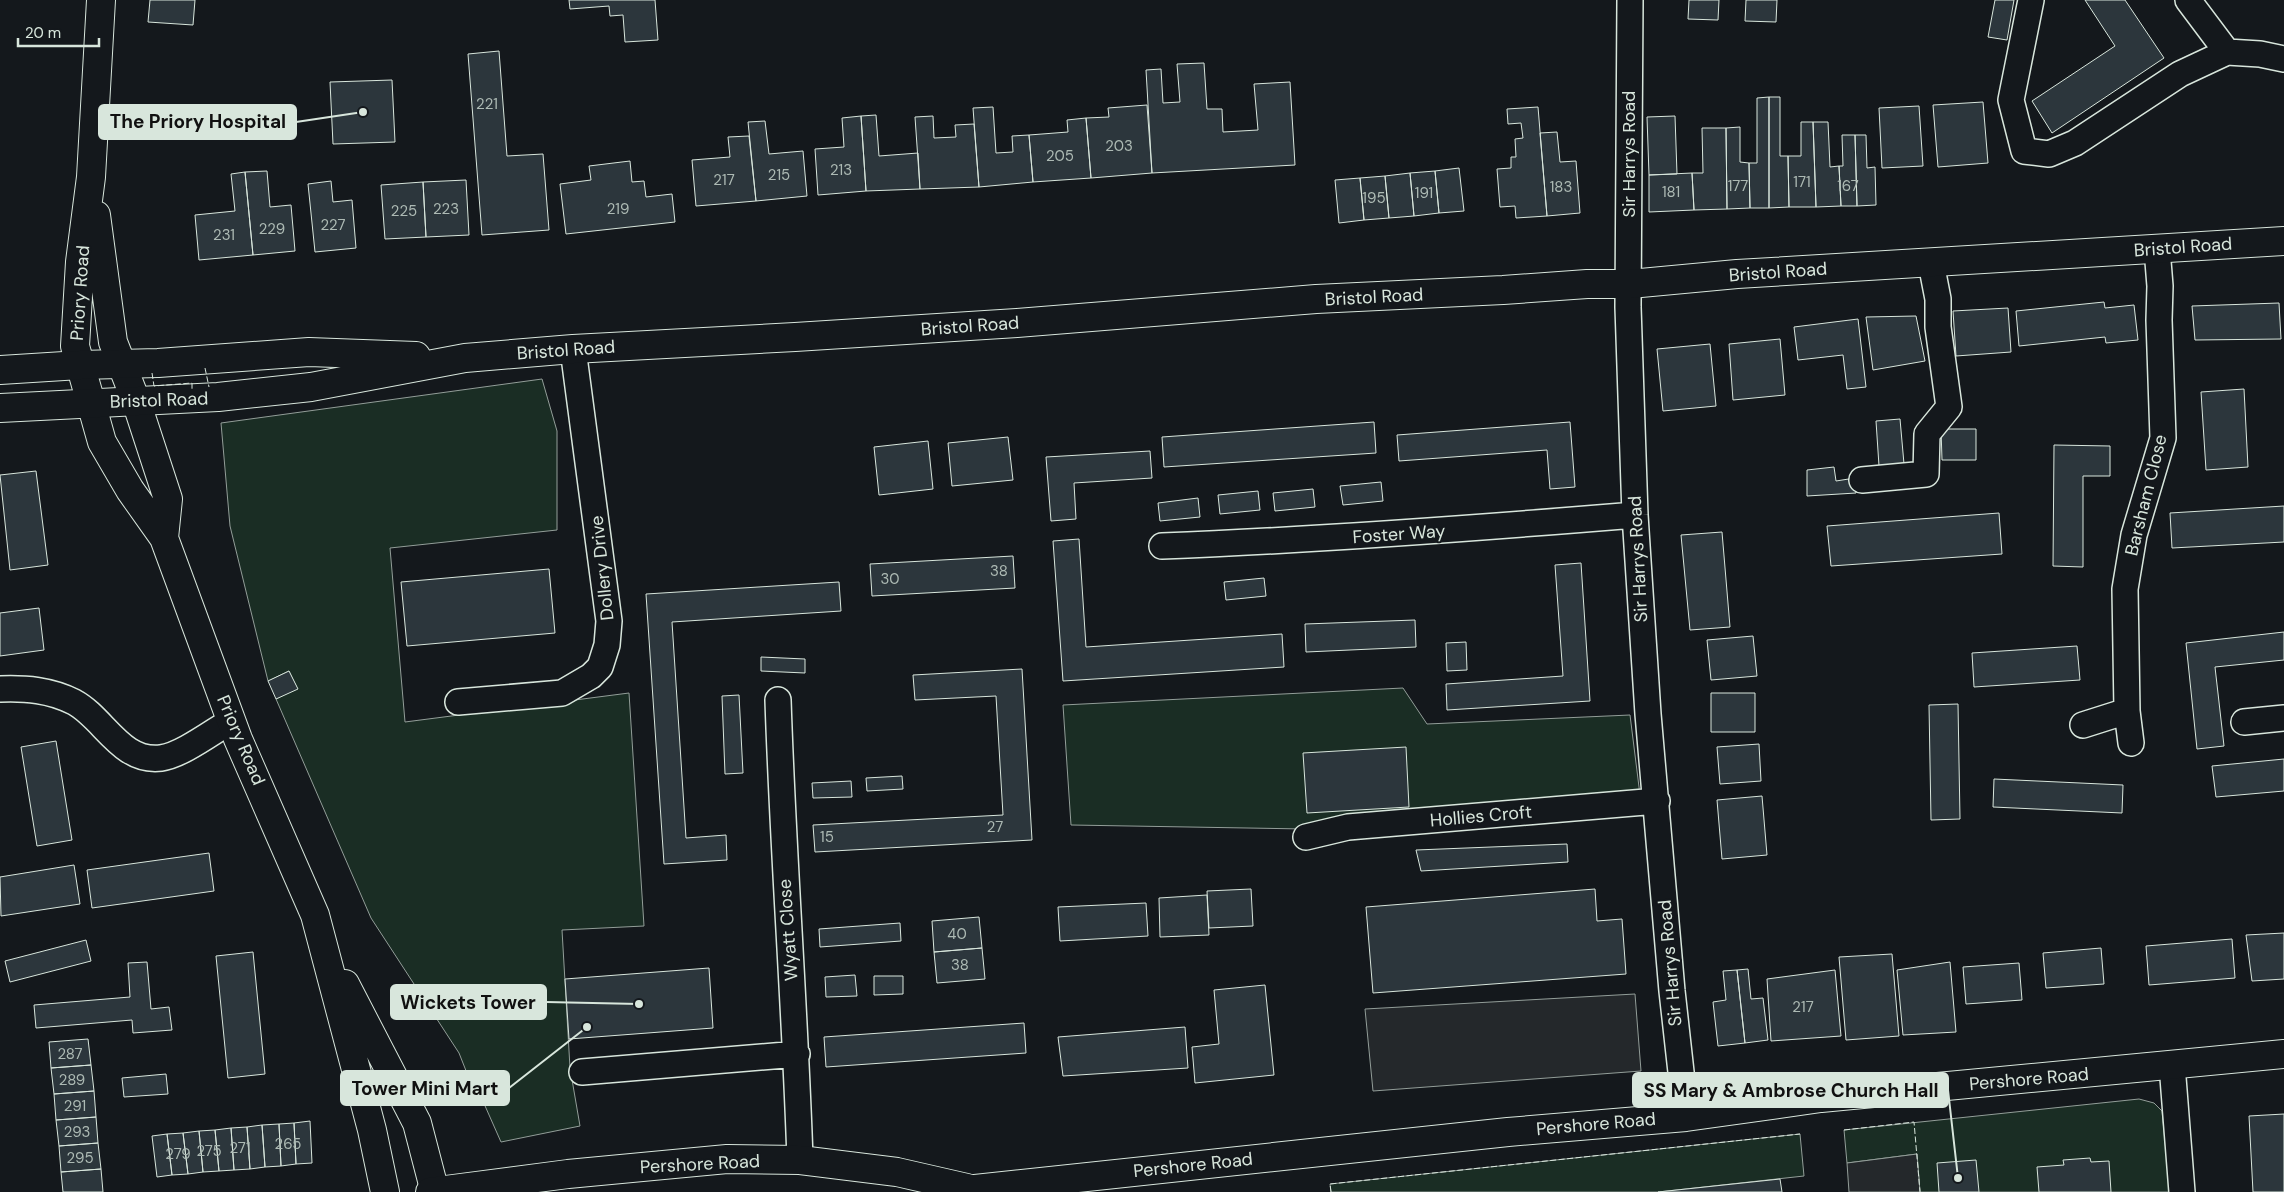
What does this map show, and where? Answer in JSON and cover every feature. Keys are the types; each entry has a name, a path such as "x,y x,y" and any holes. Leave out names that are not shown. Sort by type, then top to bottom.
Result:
{"main road":[{"name":"Priory Road","path":"101,0 91,176 80,262 75,346 102,442 130,490 164,538 232,722 315,915 372,1130 385,1192"},
{"name":"Priory Road","path":"91,176 113,342 136,401 168,498 164,538"},
{"name":"Bristol Road","path":"0,408 218,397 311,386 465,358 573,349 1017,323 1316,299 1587,284 1630,284 1737,274 2284,241"},
{"name":"Bristol Road","path":"0,370 309,352 465,358"},
{"name":"Priory Road","path":"323,940 417,1123 433,1192"},
{"name":"Pershore Road","path":"433,1192 568,1174 726,1159 800,1160 897,1172 958,1190 1508,1132 1686,1116 1821,1098 2284,1054"}],"street":[{"name":"Sir Harrys Road","path":"1630,0 1630,284 1628,320 1635,515 1648,714 1672,991 1686,1116"},
{"path":"2031,0 2011,100 2024,151 2049,154 2075,144 2180,74 2227,52 2260,54 2284,59"},
{"path":"2188,0 2227,52"},
{"name":"Barsham Close","path":"2131,743 2127,712 2125,589 2134,535 2163,438 2159,320 2160,286 2157,249"},
{"path":"1862,480 1926,474 1927,434 1949,407 1938,327 1938,299 1931,263"},
{"name":"Dollery Drive","path":"458,702 562,692 591,676 600,667 607,645 610,621 573,349"},
{"name":"Foster Way","path":"1162,546 1286,541 1448,531 1635,515"},
{"path":"0,689 37,689 76,703 127,750 143,758 162,758 180,751 232,722"},
{"name":"Wyatt Close","path":"778,700 785,877 797,1054 800,1160"},
{"path":"2082,725 2127,712"},
{"path":"2244,722 2284,718"},
{"name":"Hollies Croft","path":"1306,837 1348,826 1657,801"},
{"path":"582,1072 797,1054"},
{"path":"2172,1066 2182,1192"}],"green space":[{"path":"542,379 557,431 557,530 390,548 405,722 629,693 644,926 562,930 570,1068 580,1126 501,1142 478,1090 474,1091 459,1053 371,918 276,699 297,688 289,671 268,681 230,526 221,423"},
{"path":"1403,688 1427,724 1630,715 1641,803 1305,829 1071,825 1063,705"},
{"path":"2139,1099 2154,1103 2162,1111 2170,1192 1920,1192 1917,1154 1847,1163 1844,1130"},
{"path":"1800,1134 1804,1176 1658,1192 1331,1192 1330,1184"}],"shaded area":[{"path":"1635,994 1641,1071 1373,1091 1365,1009"},
{"path":"1917,1154 1920,1192 1849,1192 1847,1163"}],"building":[{"path":"150,0 195,0 193,25 148,22"},
{"path":"569,0 655,0 658,40 625,42 623,15 610,16 609,6 570,9"},
{"path":"1689,0 1719,0 1718,20 1688,19"},
{"path":"1746,0 1777,0 1776,22 1745,21"},
{"path":"1995,0 2014,0 2007,40 1988,37"},
{"path":"2085,0 2125,0 2164,58 2052,133 2032,101 2115,46"},
{"path":"499,51 507,156 543,154 549,230 482,235 468,54"},
{"path":"1204,63 1207,109 1222,109 1223,132 1258,130 1254,84 1290,82 1295,165 1152,173 1146,70 1161,69 1163,103 1180,102 1177,64"},
{"path":"392,80 395,142 333,144 330,82"},
{"path":"1769,97 1780,97 1780,156 1788,156 1789,207 1769,208"},
{"path":"1769,97 1769,208 1750,208 1749,163 1757,163 1757,98"},
{"path":"1983,102 1988,163 1938,167 1933,105"},
{"path":"1147,105 1152,173 1091,178 1086,118 1109,117 1108,108"},
{"path":"1919,106 1923,166 1882,168 1879,108"},
{"path":"993,107 996,153 1013,152 1012,136 1029,135 1033,182 979,187 973,108"},
{"path":"1538,107 1547,216 1516,218 1515,206 1500,207 1497,169 1511,168 1511,157 1516,157 1515,139 1523,138 1521,123 1508,124 1507,109"},
{"path":"876,115 879,156 918,153 920,189 866,191 861,116"},
{"path":"861,116 866,191 818,195 815,149 844,147 842,118"},
{"path":"933,116 934,138 956,137 955,125 974,124 979,187 920,189 915,117"},
{"path":"1675,116 1677,174 1649,175 1647,117"},
{"path":"1086,118 1091,178 1033,182 1029,135 1068,132 1067,120"},
{"path":"765,121 769,154 803,151 807,196 756,201 748,122"},
{"path":"1801,122 1813,122 1816,207 1789,207 1788,156 1801,156"},
{"path":"1813,122 1828,122 1830,167 1839,166 1841,206 1816,207"},
{"path":"1740,127 1740,162 1749,163 1750,208 1727,209 1726,128"},
{"path":"1702,128 1726,128 1727,209 1694,210 1692,173 1703,173"},
{"path":"1557,132 1560,162 1576,161 1580,213 1547,216 1540,133"},
{"path":"1842,135 1855,135 1857,206 1841,206 1839,166 1843,166"},
{"path":"1855,135 1866,135 1867,168 1875,167 1876,205 1857,206"},
{"path":"749,136 756,201 696,206 692,160 730,157 728,137"},
{"path":"630,161 632,182 644,181 646,197 672,194 675,222 566,234 560,184 591,180 589,166"},
{"path":"1459,168 1464,211 1439,213 1435,171"},
{"path":"267,171 270,207 291,205 295,251 253,255 245,172"},
{"path":"1435,171 1439,213 1414,216 1410,173"},
{"path":"245,172 253,255 199,260 195,215 235,211 231,174"},
{"path":"1410,173 1414,216 1389,218 1385,176"},
{"path":"1692,173 1694,210 1649,212 1649,175"},
{"path":"1385,176 1389,218 1364,220 1360,178"},
{"path":"1360,178 1364,220 1339,223 1335,180"},
{"path":"466,180 469,235 426,237 423,182"},
{"path":"331,181 333,202 352,200 356,248 315,252 308,184"},
{"path":"423,182 426,237 385,239 381,185"},
{"path":"2104,302 2105,308 2134,305 2138,340 2106,343 2105,337 2019,346 2016,311"},
{"path":"2279,303 2281,339 2195,340 2192,306"},
{"path":"2008,308 2011,352 1956,356 1953,311"},
{"path":"1916,316 1925,361 1873,370 1866,317"},
{"path":"1858,319 1866,387 1847,389 1843,355 1798,360 1794,327"},
{"path":"1780,339 1785,395 1733,400 1729,344"},
{"path":"1710,344 1716,406 1663,411 1657,349"},
{"path":"2244,389 2248,467 2206,470 2201,392"},
{"path":"1900,419 1904,464 1879,466 1876,421"},
{"path":"1374,422 1376,453 1164,467 1162,437"},
{"path":"1570,422 1575,487 1550,489 1547,450 1399,461 1397,435"},
{"path":"1941,429 1976,429 1976,460 1942,460"},
{"path":"1008,437 1013,480 952,486 948,443"},
{"path":"928,441 933,489 879,495 874,447"},
{"path":"2054,445 2110,446 2110,476 2083,476 2083,567 2053,566"},
{"path":"1150,451 1152,478 1074,483 1076,519 1051,521 1046,457"},
{"path":"1834,467 1836,481 1855,478 1856,493 1807,496 1807,470"},
{"path":"36,471 48,565 10,570 0,475"},
{"path":"1381,482 1383,501 1343,505 1340,486"},
{"path":"1313,489 1315,507 1275,511 1273,493"},
{"path":"1258,491 1260,510 1220,514 1218,495"},
{"path":"1198,498 1200,517 1160,521 1158,503"},
{"path":"2284,506 2284,542 2172,548 2170,513"},
{"path":"1999,513 2002,554 1831,566 1827,526"},
{"path":"1722,532 1730,627 1690,630 1681,535"},
{"path":"1079,539 1086,647 1282,634 1284,667 1063,681 1053,541"},
{"path":"1013,556 1015,588 872,596 870,564"},
{"path":"1581,563 1590,701 1447,710 1446,684 1563,676 1555,565"},
{"path":"549,569 555,633 407,646 401,582"},
{"path":"1264,578 1266,596 1226,600 1224,582"},
{"path":"839,582 841,611 672,622 686,838 726,835 727,860 664,864 646,594"},
{"path":"39,608 44,650 0,656 0,613"},
{"path":"1415,620 1416,647 1306,652 1305,624"},
{"path":"2284,632 2284,660 2215,667 2224,746 2197,749 2186,643"},
{"path":"1753,636 1757,676 1711,680 1707,640"},
{"path":"1466,642 1467,670 1447,671 1446,643"},
{"path":"2077,646 2080,680 1974,687 1972,653"},
{"path":"761,657 805,659 805,673 761,671"},
{"path":"1022,669 1032,840 815,852 813,825 1003,815 996,696 915,700 913,675"},
{"path":"289,671 298,689 276,699 268,681"},
{"path":"1711,693 1755,693 1755,732 1711,732"},
{"path":"739,695 743,773 725,774 722,696"},
{"path":"1958,704 1960,819 1931,820 1929,705"},
{"path":"56,741 72,840 37,846 21,747"},
{"path":"1759,744 1761,781 1720,784 1717,747"},
{"path":"1406,747 1409,807 1307,813 1303,753"},
{"path":"2284,759 2284,791 2216,797 2212,766"},
{"path":"902,776 903,789 867,791 866,778"},
{"path":"1994,779 2123,785 2122,813 1993,807"},
{"path":"851,781 852,797 813,798 812,783"},
{"path":"1762,796 1767,855 1722,859 1717,800"},
{"path":"1567,844 1568,862 1421,871 1416,850"},
{"path":"209,853 214,891 92,908 87,870"},
{"path":"74,865 80,904 1,916 0,877"},
{"path":"1251,889 1253,926 1209,928 1207,891"},
{"path":"1595,889 1597,921 1622,919 1626,974 1373,993 1366,907"},
{"path":"1207,895 1209,935 1160,937 1159,898"},
{"path":"1146,903 1148,936 1060,941 1058,907"},
{"path":"979,917 982,948 934,952 932,921"},
{"path":"900,923 901,941 820,947 819,929"},
{"path":"2284,933 2284,979 2252,981 2246,935"},
{"path":"2232,939 2235,978 2149,985 2146,946"},
{"path":"86,940 91,961 10,982 5,961"},
{"path":"982,948 985,979 937,983 934,952"},
{"path":"2101,948 2104,984 2046,988 2043,953"},
{"path":"253,952 265,1074 228,1078 216,956"},
{"path":"1892,954 1899,1036 1846,1040 1839,957"},
{"path":"147,962 151,1009 169,1007 172,1030 133,1033 132,1020 36,1028 34,1005 130,997 128,963"},
{"path":"1950,962 1956,1032 1903,1035 1897,970"},
{"path":"2019,963 2022,1000 1966,1004 1963,967"},
{"path":"709,968 713,1028 569,1039 565,979"},
{"path":"1748,969 1751,999 1763,998 1768,1040 1745,1043 1737,970"},
{"path":"1737,970 1745,1043 1718,1046 1713,1002 1726,1000 1723,971"},
{"path":"1835,970 1841,1036 1771,1041 1767,979"},
{"path":"855,975 857,996 826,997 825,977"},
{"path":"874,976 903,976 903,994 874,995"},
{"path":"1265,985 1274,1075 1195,1083 1192,1047 1219,1044 1214,990"},
{"path":"1024,1023 1026,1053 826,1067 824,1037"},
{"path":"1185,1027 1188,1068 1063,1076 1058,1037"},
{"path":"88,1039 91,1065 51,1068 49,1042"},
{"path":"91,1065 94,1091 54,1094 51,1068"},
{"path":"166,1074 168,1094 124,1097 122,1078"},
{"path":"94,1091 96,1117 56,1120 54,1094"},
{"path":"2284,1114 2284,1192 2253,1192 2249,1116"},
{"path":"96,1117 98,1143 59,1146 56,1120"},
{"path":"310,1121 312,1163 296,1164 294,1123"},
{"path":"294,1123 296,1164 281,1166 279,1124"},
{"path":"279,1124 281,1166 265,1167 262,1125"},
{"path":"262,1125 265,1167 250,1169 247,1127"},
{"path":"247,1127 250,1169 234,1170 231,1128"},
{"path":"231,1128 234,1170 219,1171 215,1130"},
{"path":"215,1130 219,1171 203,1172 199,1131"},
{"path":"199,1131 203,1172 188,1174 183,1133"},
{"path":"183,1133 188,1174 172,1175 167,1134"},
{"path":"167,1134 172,1175 157,1177 152,1136"},
{"path":"98,1143 101,1169 61,1172 59,1146"},
{"path":"2090,1158 2091,1162 2109,1161 2111,1192 2039,1192 2037,1167 2064,1165 2063,1160"},
{"path":"1976,1160 1979,1192 1939,1192 1937,1163"},
{"path":"101,1169 103,1192 63,1192 61,1172"},
{"path":"1780,1179 1782,1192 1658,1192"}],"fence":[{"path":"205,368 209,387"},
{"path":"152,373 154,386 192,383 192,389"},
{"path":"1844,1130 1914,1122 1920,1192"},
{"path":"1331,1192 1330,1184 1800,1134"}],"place":[{"name":"The Priory Hospital","path":"363,112"},
{"name":"Wickets Tower","path":"639,1004"},
{"name":"Tower Mini Mart","path":"587,1027"},
{"name":"SS Mary & Ambrose Church Hall","path":"1958,1178"}]}
